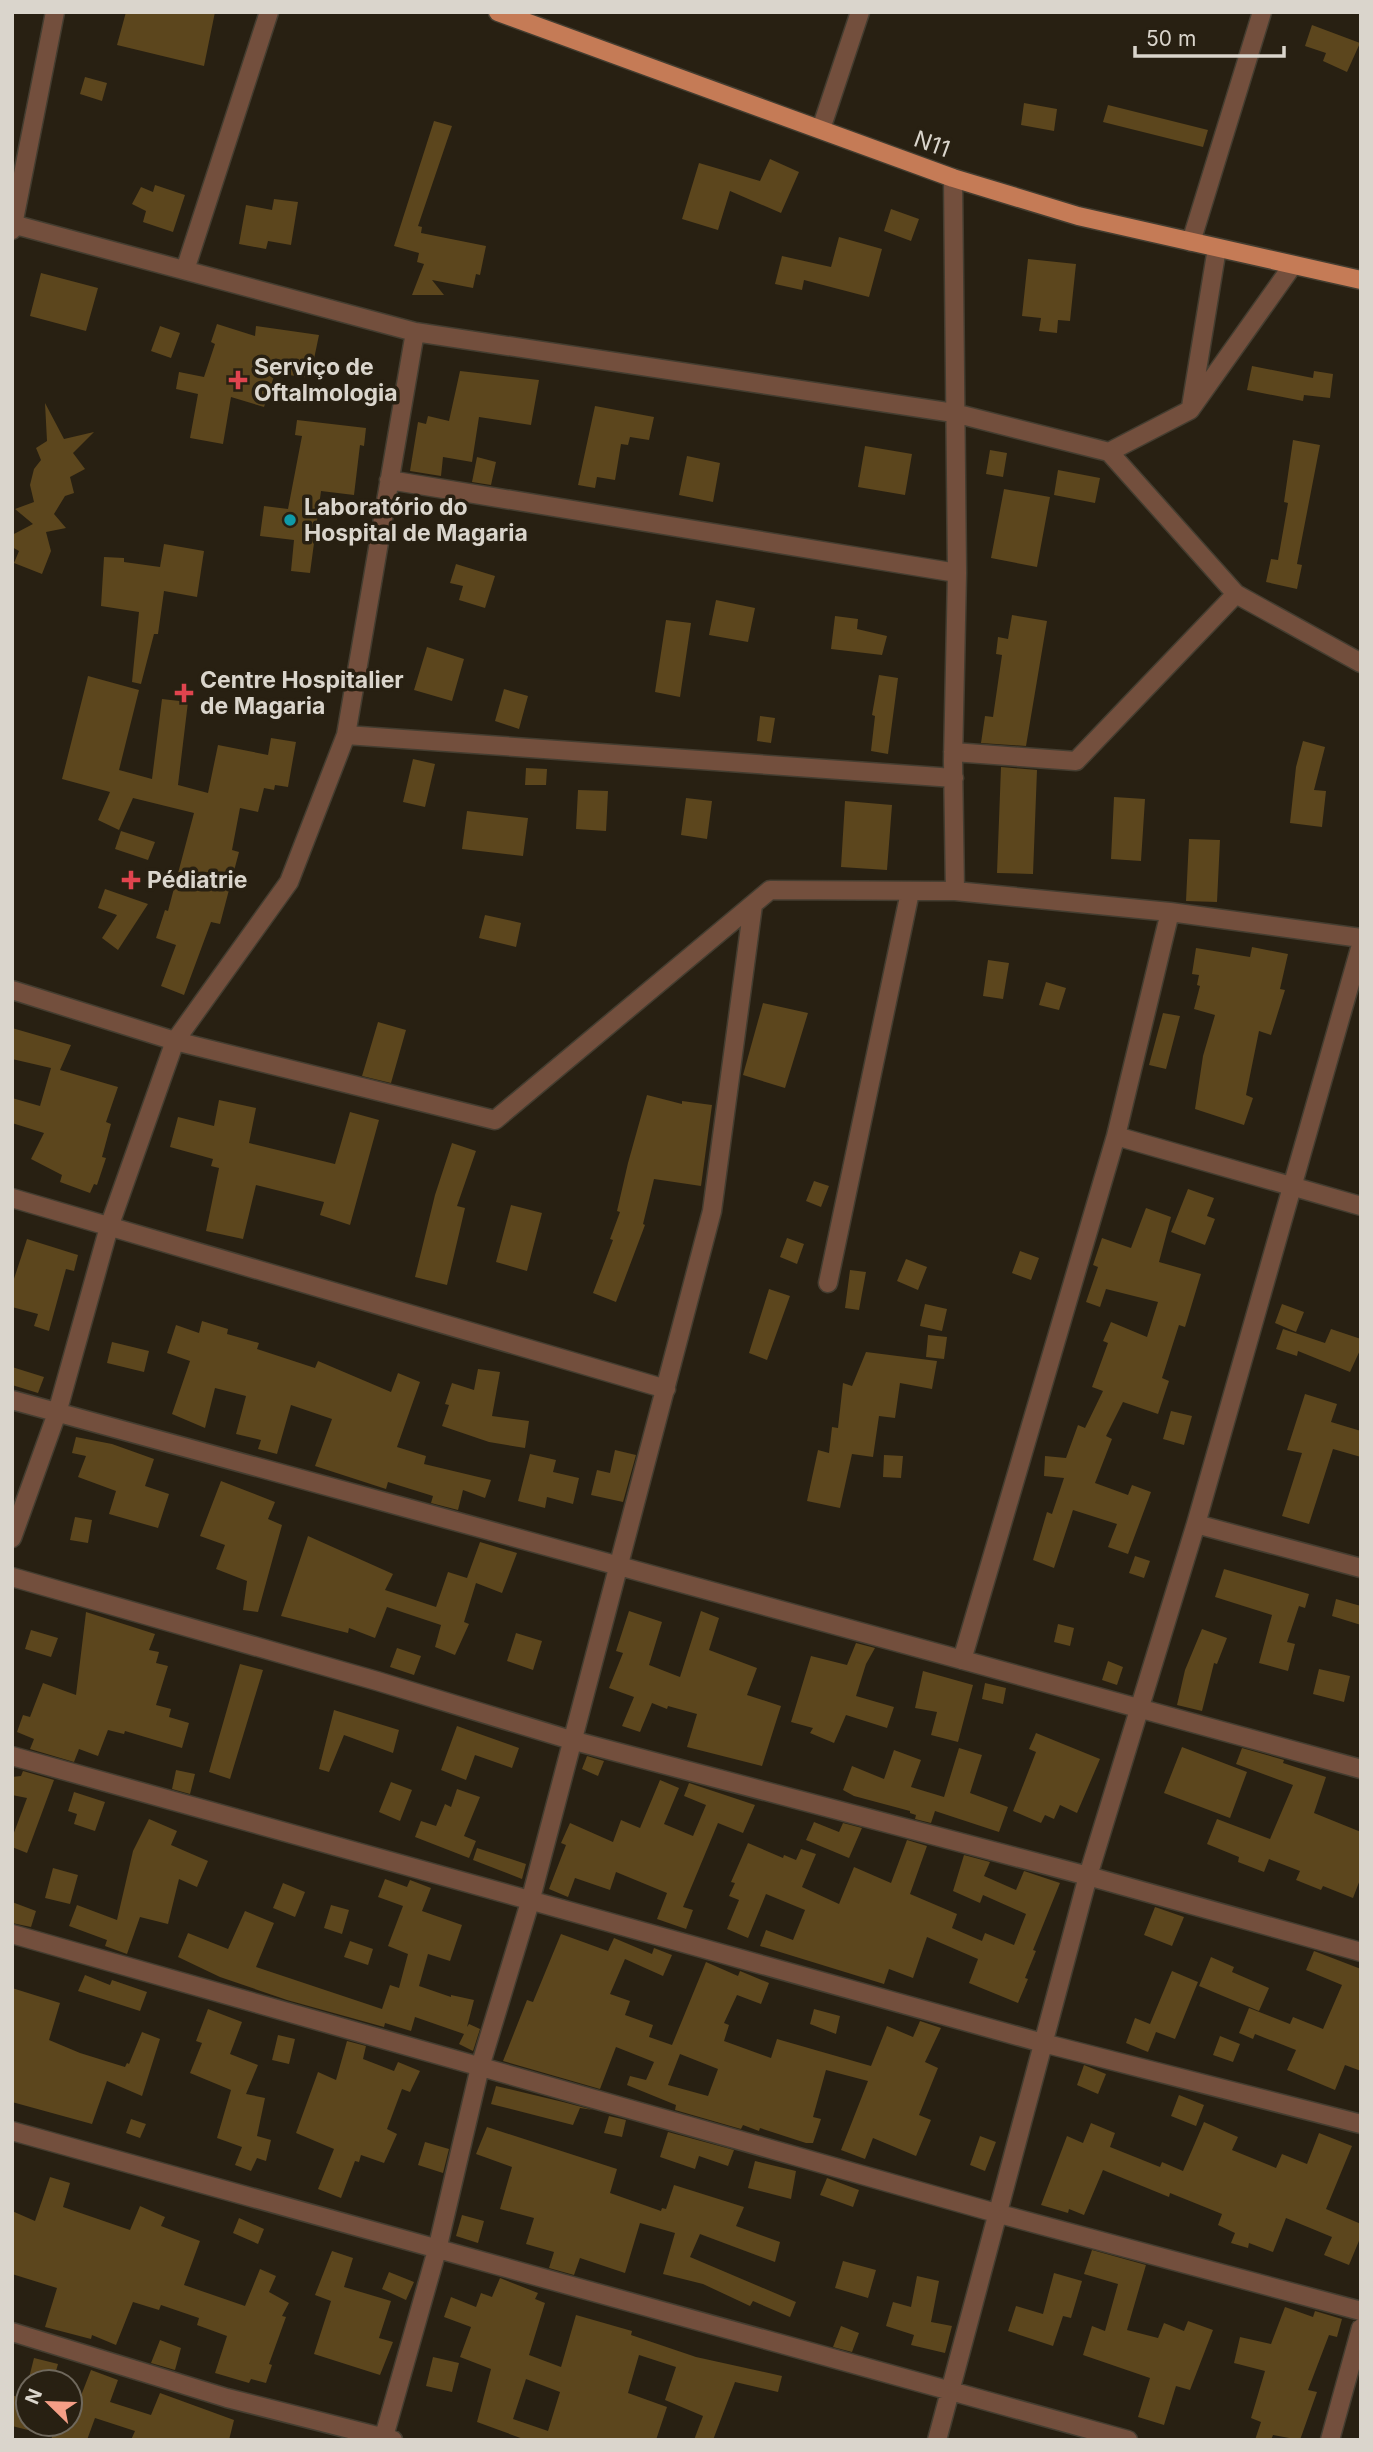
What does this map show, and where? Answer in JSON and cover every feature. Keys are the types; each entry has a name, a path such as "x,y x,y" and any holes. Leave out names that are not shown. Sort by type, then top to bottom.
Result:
{"main road":[{"name":"N11","path":"498,12 953,178 1078,216 1361,280"}],"street":[{"path":"55,12 13,226 415,332 954,412 1109,452 1236,594 1361,663"},
{"path":"185,270 269,12"},
{"path":"821,129 860,12"},
{"path":"1191,242 1262,12"},
{"path":"953,178 957,573 953,752 955,891"},
{"path":"1191,410 1217,248"},
{"path":"1109,452 1191,410 1293,265"},
{"path":"12,1538 57,1413 110,1227 175,1041 289,881 346,735 415,332"},
{"path":"389,480 957,573"},
{"path":"953,752 1076,761 1236,594"},
{"path":"346,735 954,778"},
{"path":"12,990 175,1041 495,1120 770,890 955,891 1170,912 1361,938"},
{"path":"828,1283 910,892"},
{"path":"12,2332 227,2398 387,2439 437,2250 480,2067 530,1902 712,1211 727,1119 753,905"},
{"path":"962,1660 1116,1136 1170,912"},
{"path":"937,2440 1088,1876 1196,1524 1361,945"},
{"path":"1116,1136 1361,1206"},
{"path":"12,1198 666,1389"},
{"path":"12,1400 1361,1769"},
{"path":"1196,1524 1361,1568"},
{"path":"12,1577 377,1681 571,1740 1088,1876 1361,1952"},
{"path":"12,1756 1043,2043 1361,2124"},
{"path":"12,1934 996,2213 1361,2311"},
{"path":"12,2131 1128,2440"},
{"path":"1330,2440 1361,2328"}],"building":[{"path":"126,12 215,12 204,66 117,45"},
{"path":"1312,25 1360,43 1347,72 1323,61 1326,53 1305,46"},
{"path":"85,77 107,83 102,101 80,94"},
{"path":"1024,103 1057,109 1054,131 1021,125"},
{"path":"1108,105 1208,130 1203,147 1103,122"},
{"path":"434,121 452,126 418,226 422,227 421,233 486,246 480,275 476,274 473,288 432,280 444,295 412,295 424,264 417,262 419,253 394,246"},
{"path":"770,159 799,172 781,213 730,191 718,230 682,219 699,163 760,181"},
{"path":"155,185 185,195 173,232 143,222 146,211 132,204 141,187 153,192"},
{"path":"274,199 298,202 291,245 268,241 266,249 239,244 246,205 272,210"},
{"path":"891,209 919,219 911,241 884,231"},
{"path":"839,237 882,249 869,297 804,280 802,290 775,284 782,256 831,267"},
{"path":"1028,259 1076,264 1070,321 1058,320 1057,333 1039,331 1041,318 1022,316"},
{"path":"41,273 98,288 86,331 30,316"},
{"path":"217,324 255,336 256,326 319,335 310,378 275,373 264,407 231,397 223,444 190,438 198,394 176,389 179,372 204,377 215,344 211,342"},
{"path":"160,326 180,333 171,358 151,351"},
{"path":"1252,366 1313,378 1314,371 1333,374 1330,398 1304,395 1303,401 1247,390"},
{"path":"460,371 539,380 531,425 479,417 472,462 443,457 441,476 410,471 418,422 426,424 428,416 449,421"},
{"path":"45,403 64,439 94,432 73,453 85,469 70,477 74,493 65,496 54,514 66,528 46,532 51,551 42,574 14,563 19,551 12,547 12,535 33,524 15,509 34,502 30,485 34,469 41,460 36,448 47,441"},
{"path":"595,406 654,417 649,440 630,437 628,445 621,444 615,480 597,477 595,488 578,485"},
{"path":"297,420 366,428 364,446 360,445 354,495 321,491 310,573 291,571 294,540 260,536 264,506 288,509 302,436 295,435"},
{"path":"1293,440 1320,445 1297,564 1302,565 1297,589 1266,582 1271,559 1278,560 1288,503 1284,502"},
{"path":"865,446 912,454 905,495 858,487"},
{"path":"990,450 1007,453 1003,477 986,474"},
{"path":"687,456 720,463 713,502 679,495"},
{"path":"477,457 496,462 491,485 472,482"},
{"path":"1058,470 1100,478 1095,503 1054,495"},
{"path":"1004,489 1050,497 1037,567 991,558"},
{"path":"164,544 204,551 197,597 164,591 158,634 154,634 141,684 132,682 139,612 101,606 104,557 124,558 124,562 160,567"},
{"path":"456,564 495,576 485,608 459,600 463,586 450,583"},
{"path":"716,600 755,608 748,642 709,635"},
{"path":"1012,615 1047,621 1026,746 981,743 985,716 993,717 1002,655 996,654 998,637 1008,639"},
{"path":"835,616 858,619 857,629 887,636 882,655 831,649"},
{"path":"666,620 691,623 680,697 655,692"},
{"path":"427,647 464,659 452,701 414,690"},
{"path":"879,675 898,678 888,754 871,751 875,716 872,715"},
{"path":"88,676 139,690 119,770 152,779 162,699 188,702 178,785 208,793 218,745 268,755 271,738 296,742 288,787 275,785 274,790 264,788 258,812 240,808 232,850 239,852 220,924 211,922 184,995 161,986 176,945 156,938 165,910 168,911 194,813 133,798 119,830 98,820 110,792 62,779"},
{"path":"504,689 528,696 519,729 495,721"},
{"path":"760,716 775,718 771,743 757,741"},
{"path":"1303,741 1325,747 1314,790 1326,791 1322,827 1290,823 1296,767"},
{"path":"413,759 435,764 425,807 403,802"},
{"path":"1001,767 1037,770 1033,874 997,873"},
{"path":"526,768 547,769 546,785 525,785"},
{"path":"578,790 608,791 606,831 576,829"},
{"path":"1114,797 1145,799 1141,861 1111,859"},
{"path":"686,798 712,801 707,839 681,835"},
{"path":"845,801 892,805 887,870 841,867"},
{"path":"467,811 528,818 523,856 462,849"},
{"path":"121,831 155,842 148,860 115,849"},
{"path":"1189,839 1220,840 1217,902 1186,901"},
{"path":"105,889 148,904 118,950 102,938 117,915 98,908"},
{"path":"485,915 521,923 516,947 479,938"},
{"path":"1252,947 1288,954 1280,989 1285,990 1271,1035 1259,1031 1246,1095 1253,1098 1244,1125 1195,1109 1203,1056 1215,1015 1194,1009 1200,986 1197,985 1199,975 1192,974 1196,948 1250,957"},
{"path":"988,960 1009,963 1003,999 983,996"},
{"path":"1046,982 1066,988 1059,1010 1039,1005"},
{"path":"763,1003 808,1013 785,1088 743,1075"},
{"path":"1163,1013 1180,1016 1166,1069 1149,1065"},
{"path":"378,1022 406,1030 391,1083 362,1076"},
{"path":"12,1028 71,1045 60,1070 118,1087 106,1122 111,1124 102,1157 106,1158 97,1185 94,1184 90,1193 60,1182 62,1175 31,1159 44,1133 12,1123 12,1098 40,1106 51,1068 12,1059"},
{"path":"647,1095 682,1104 682,1101 712,1105 701,1186 654,1179 643,1224 645,1225 616,1302 593,1293 613,1240 610,1239 620,1212 617,1211 628,1163"},
{"path":"219,1100 256,1108 249,1143 335,1164 350,1112 379,1120 350,1225 320,1215 324,1202 256,1185 243,1239 206,1231 219,1168 211,1166 213,1159 170,1147 178,1117 214,1126"},
{"path":"452,1143 476,1151 457,1206 465,1208 447,1285 415,1277 435,1195"},
{"path":"814,1181 829,1186 821,1207 806,1201"},
{"path":"1188,1189 1214,1198 1207,1216 1215,1219 1205,1245 1171,1232"},
{"path":"511,1205 542,1213 527,1271 496,1262"},
{"path":"1146,1208 1171,1217 1159,1262 1201,1274 1185,1327 1179,1325 1162,1378 1169,1381 1158,1414 1123,1402 1106,1436 1112,1439 1095,1483 1128,1495 1132,1485 1151,1492 1128,1554 1108,1547 1117,1524 1073,1510 1054,1568 1033,1560 1047,1512 1052,1514 1064,1478 1044,1476 1045,1456 1066,1458 1078,1425 1085,1428 1103,1391 1092,1387 1108,1343 1103,1341 1111,1322 1147,1337 1158,1302 1106,1289 1100,1307 1086,1302 1098,1267 1093,1265 1102,1238 1131,1248"},
{"path":"787,1238 804,1244 797,1264 780,1257"},
{"path":"27,1239 78,1255 74,1271 66,1269 49,1331 34,1326 38,1314 12,1307 12,1285"},
{"path":"1020,1251 1039,1258 1031,1280 1012,1273"},
{"path":"906,1259 927,1267 918,1290 897,1281"},
{"path":"850,1270 866,1272 859,1310 845,1308"},
{"path":"769,1289 790,1296 767,1360 749,1353"},
{"path":"925,1304 947,1309 942,1331 920,1326"},
{"path":"1282,1304 1304,1312 1296,1332 1275,1323"},
{"path":"202,1321 228,1329 227,1334 259,1343 257,1349 315,1368 318,1361 391,1392 398,1373 420,1382 397,1447 426,1456 424,1464 491,1480 485,1498 463,1490 458,1510 431,1503 433,1496 388,1482 386,1489 315,1466 332,1419 291,1405 277,1454 258,1449 261,1440 236,1434 246,1396 215,1388 205,1428 172,1414 190,1361 167,1353 176,1325 199,1333"},
{"path":"1283,1329 1325,1343 1331,1329 1361,1339 1361,1348 1350,1372 1298,1351 1297,1356 1276,1349"},
{"path":"928,1335 947,1337 944,1359 926,1357"},
{"path":"112,1342 149,1351 144,1372 107,1363"},
{"path":"866,1352 937,1361 932,1389 900,1383 895,1418 879,1416 873,1457 852,1454 840,1508 807,1501 818,1450 829,1453 832,1427 838,1428 843,1383 852,1386"},
{"path":"12,1367 44,1377 38,1393 12,1385"},
{"path":"478,1369 500,1372 492,1416 529,1421 525,1448 489,1442 442,1426 452,1383 474,1390"},
{"path":"1305,1394 1337,1404 1331,1422 1361,1431 1361,1457 1333,1449 1309,1524 1282,1516 1302,1453 1287,1450"},
{"path":"1171,1411 1192,1416 1184,1445 1163,1439"},
{"path":"76,1437 112,1444 154,1459 145,1486 169,1494 158,1528 109,1514 116,1491 78,1477 86,1456 72,1453"},
{"path":"615,1450 636,1455 623,1502 591,1495 597,1470 610,1473"},
{"path":"530,1454 556,1460 553,1472 579,1478 573,1504 547,1497 545,1508 518,1501"},
{"path":"884,1455 903,1456 901,1478 883,1477"},
{"path":"221,1481 275,1502 268,1519 282,1525 258,1612 243,1610 247,1581 216,1569 225,1545 200,1536"},
{"path":"75,1517 92,1520 88,1543 70,1540"},
{"path":"308,1536 393,1574 385,1590 436,1607 448,1572 467,1578 480,1542 517,1553 502,1593 476,1583 464,1622 469,1624 455,1655 435,1647 441,1625 387,1607 375,1638 349,1628 348,1633 281,1616"},
{"path":"1135,1556 1150,1561 1144,1578 1129,1573"},
{"path":"1224,1569 1309,1594 1305,1608 1299,1606 1287,1642 1295,1644 1288,1671 1259,1663 1272,1615 1215,1597"},
{"path":"1336,1599 1361,1606 1361,1625 1332,1616"},
{"path":"629,1611 662,1622 649,1665 680,1677 701,1611 719,1618 709,1650 757,1668 747,1695 781,1706 762,1766 687,1747 697,1714 668,1706 667,1709 652,1703 640,1732 622,1726 634,1697 609,1688 623,1653 616,1651"},
{"path":"86,1612 155,1634 149,1650 159,1652 156,1663 168,1666 156,1705 171,1709 169,1717 189,1723 182,1748 125,1731 124,1734 108,1730 98,1756 79,1749 74,1762 30,1749 34,1739 17,1732 23,1715 30,1717 43,1683 76,1695"},
{"path":"1058,1624 1074,1628 1070,1646 1054,1642"},
{"path":"1202,1629 1227,1638 1217,1664 1214,1663 1202,1711 1177,1705 1185,1670"},
{"path":"31,1630 58,1638 51,1657 25,1649"},
{"path":"516,1633 542,1641 533,1670 507,1661"},
{"path":"856,1643 875,1648 866,1664 856,1696 894,1707 887,1728 846,1715 834,1743 810,1733 813,1728 791,1722 811,1656 847,1665"},
{"path":"397,1648 421,1656 414,1675 390,1667"},
{"path":"1108,1661 1123,1667 1117,1685 1102,1680"},
{"path":"240,1664 263,1670 230,1779 209,1772"},
{"path":"1319,1669 1350,1676 1344,1702 1313,1694"},
{"path":"923,1671 973,1685 958,1742 931,1735 937,1712 915,1708"},
{"path":"985,1683 1006,1688 1003,1704 982,1699"},
{"path":"334,1710 399,1730 393,1753 344,1735 329,1772 319,1769"},
{"path":"457,1726 519,1748 512,1768 475,1755 466,1780 441,1770"},
{"path":"1036,1733 1100,1759 1077,1813 1060,1805 1054,1819 1045,1815 1041,1823 1013,1811 1036,1752 1029,1749"},
{"path":"1182,1747 1247,1772 1230,1818 1164,1793"},
{"path":"959,1748 982,1755 970,1793 1008,1807 999,1832 935,1811 931,1823 915,1819 916,1815 910,1811 854,1796 843,1790 852,1766 884,1779 894,1750 921,1760 911,1787 944,1797"},
{"path":"1242,1748 1284,1760 1283,1763 1326,1777 1314,1813 1361,1832 1361,1877 1353,1898 1323,1886 1321,1890 1296,1880 1300,1871 1269,1859 1264,1872 1238,1862 1239,1857 1207,1844 1217,1819 1270,1839 1293,1785 1236,1764"},
{"path":"587,1756 604,1761 598,1776 582,1769"},
{"path":"176,1770 195,1774 190,1794 172,1789"},
{"path":"23,1771 54,1780 27,1853 12,1847 12,1838 27,1798 12,1795 12,1777 21,1776"},
{"path":"660,1780 679,1788 664,1824 693,1836 706,1805 684,1796 689,1783 755,1805 743,1833 718,1823 683,1907 693,1910 686,1929 657,1919 667,1893 616,1872 610,1890 575,1878 568,1897 549,1889 566,1845 561,1843 570,1823 613,1842 621,1820 640,1828"},
{"path":"391,1782 412,1790 400,1821 379,1812"},
{"path":"457,1789 480,1797 464,1836 476,1841 469,1858 415,1837 421,1821 436,1826 445,1804 451,1807"},
{"path":"74,1792 105,1802 95,1831 74,1824 77,1814 68,1811"},
{"path":"149,1819 177,1831 171,1845 208,1861 197,1887 179,1879 168,1924 140,1917 127,1954 105,1946 107,1940 69,1926 77,1905 117,1920 133,1851"},
{"path":"814,1822 839,1832 843,1823 862,1828 849,1858 806,1840"},
{"path":"907,1840 927,1846 910,1894 957,1914 952,1928 982,1941 985,1933 1014,1945 1026,1914 983,1895 980,1903 953,1891 964,1855 990,1862 984,1876 1016,1890 1024,1871 1060,1883 1033,1950 1036,1951 1018,2003 969,1983 978,1959 927,1937 913,1978 889,1969 884,1984 760,1946 766,1930 793,1940 805,1910 766,1894 748,1938 727,1929 739,1900 729,1896 735,1883 731,1882 748,1843 783,1858 784,1855 796,1860 801,1849 816,1854 802,1887 839,1904 854,1867 891,1883"},
{"path":"477,1848 526,1864 522,1879 473,1860"},
{"path":"53,1868 78,1875 70,1904 45,1898"},
{"path":"385,1879 407,1887 410,1880 431,1888 422,1911 462,1925 450,1961 428,1954 419,1986 451,1997 474,2000 467,2027 469,2024 480,2029 473,2051 459,2044 464,2034 415,2017 411,2031 385,2023 384,2027 287,2000 220,1977 178,1957 188,1933 228,1949 245,1911 274,1923 256,1967 382,2009 390,1985 399,1988 408,1954 388,1946 403,1906 378,1897"},
{"path":"283,1883 305,1892 295,1917 273,1908"},
{"path":"12,1902 36,1911 31,1927 12,1923"},
{"path":"331,1905 349,1910 342,1934 324,1928"},
{"path":"1155,1907 1184,1917 1172,1946 1144,1935"},
{"path":"561,1934 608,1951 614,1938 652,1954 654,1948 672,1955 663,1976 625,1959 610,1994 630,2001 625,2015 653,2025 649,2037 672,2045 706,1962 738,1976 740,1971 769,1983 761,2004 737,1995 724,2023 729,2025 724,2041 771,2058 777,2039 871,2066 887,2026 913,2037 920,2021 941,2028 925,2062 938,2068 919,2115 931,2120 916,2156 873,2138 865,2159 841,2150 868,2081 826,2070 813,2117 821,2119 813,2143 806,2143 760,2128 759,2131 743,2125 741,2129 675,2110 676,2105 627,2085 630,2076 646,2080 654,2062 616,2047 600,2089 503,2061 527,2000 533,2002","holes":["680,2054 718,2069 708,2096 668,2085"]},
{"path":"350,1941 373,1949 368,1965 344,1957"},
{"path":"1314,1951 1361,1969 1361,2071 1345,2065 1335,2090 1287,2070 1296,2050 1255,2034 1253,2039 1239,2033 1249,2008 1290,2024 1293,2017 1323,2029 1342,1985 1306,1970"},
{"path":"1211,1957 1234,1967 1232,1972 1269,1988 1259,2011 1199,1986"},
{"path":"1172,1971 1198,1982 1175,2039 1156,2032 1148,2052 1126,2043 1135,2018 1150,2024"},
{"path":"85,1975 110,1985 112,1980 147,1992 140,2011 78,1991"},
{"path":"12,1988 60,2003 49,2040 80,2053 125,2067 129,2064 142,2032 160,2039 142,2096 107,2081 92,2124 12,2102"},
{"path":"208,2009 242,2022 230,2054 258,2065 246,2094 265,2098 257,2136 271,2140 266,2161 257,2158 251,2171 235,2165 242,2147 217,2138 231,2090 190,2073 202,2043 196,2041"},
{"path":"814,2009 840,2016 836,2034 810,2024"},
{"path":"278,2035 295,2039 289,2064 272,2060"},
{"path":"1220,2036 1240,2044 1233,2062 1213,2055"},
{"path":"347,2041 366,2046 363,2059 394,2071 398,2062 420,2071 410,2092 402,2089 387,2129 397,2134 384,2163 361,2155 359,2162 355,2161 341,2198 318,2189 334,2149 296,2133 318,2072 336,2080"},
{"path":"1084,2065 1106,2074 1098,2094 1077,2085"},
{"path":"496,2086 593,2110 580,2108 573,2125 491,2104"},
{"path":"1179,2095 1204,2105 1196,2126 1171,2116"},
{"path":"609,2116 626,2120 622,2137 604,2133"},
{"path":"131,2119 146,2124 140,2138 126,2133"},
{"path":"1204,2122 1238,2137 1232,2150 1276,2168 1282,2154 1307,2164 1319,2133 1352,2146 1326,2209 1361,2224 1361,2236 1349,2265 1324,2255 1332,2237 1286,2218 1273,2252 1249,2243 1248,2248 1231,2243 1235,2233 1218,2225 1222,2214 1170,2193 1169,2197 1103,2170 1084,2215 1069,2209 1068,2213 1041,2205 1067,2136 1083,2143 1091,2123 1115,2133 1110,2147 1160,2167 1162,2162 1183,2171"},
{"path":"487,2127 617,2169 610,2193 661,2211 662,2208 666,2209 674,2185 744,2207 736,2226 780,2242 775,2262 700,2234 690,2257 796,2302 790,2317 753,2301 750,2306 703,2284 663,2274 675,2233 640,2223 625,2273 580,2258 574,2275 549,2268 554,2252 526,2244 534,2218 500,2209 512,2167 476,2154"},
{"path":"668,2132 734,2150 728,2166 699,2156 695,2169 660,2157"},
{"path":"980,2136 996,2142 985,2171 970,2165"},
{"path":"425,2142 449,2149 443,2173 418,2165"},
{"path":"755,2161 796,2171 791,2199 748,2188"},
{"path":"50,2177 70,2183 63,2207 130,2230 140,2206 165,2217 161,2226 200,2241 184,2285 245,2306 260,2269 276,2276 269,2292 289,2303 282,2316 286,2317 269,2364 272,2365 266,2383 251,2379 249,2383 215,2373 227,2336 197,2325 199,2318 161,2305 159,2310 133,2302 116,2345 92,2335 91,2339 45,2327 57,2288 12,2274 12,2211 35,2221"},
{"path":"827,2178 859,2190 853,2207 820,2195"},
{"path":"462,2215 484,2221 478,2243 456,2236"},
{"path":"239,2218 264,2229 258,2244 233,2233"},
{"path":"1092,2250 1146,2265 1127,2330 1158,2338 1164,2323 1184,2331 1188,2321 1213,2330 1190,2390 1176,2386 1164,2425 1138,2417 1150,2378 1083,2355 1092,2326 1105,2331 1118,2284 1084,2274"},
{"path":"332,2251 353,2258 344,2287 391,2301 379,2338 393,2342 380,2375 314,2354 331,2301 315,2295"},
{"path":"843,2261 876,2270 868,2298 835,2288"},
{"path":"389,2272 414,2282 406,2300 382,2289"},
{"path":"1054,2273 1082,2281 1071,2318 1063,2316 1053,2346 1008,2331 1016,2306 1043,2314"},
{"path":"917,2276 939,2281 931,2322 952,2326 945,2353 911,2345 914,2335 886,2326 893,2302 911,2307"},
{"path":"500,2278 538,2293 535,2299 545,2303 529,2355 561,2367 576,2315 632,2331 631,2335 696,2357 782,2376 778,2392 735,2382 713,2440 694,2440 703,2416 665,2400 676,2367 639,2355 628,2393 667,2407 656,2440 526,2440 477,2422 491,2369 460,2357 471,2327 444,2317 451,2297 476,2307 481,2293 492,2297","holes":["526,2379 560,2392 548,2431 513,2419"]},
{"path":"1285,2307 1313,2317 1315,2311 1342,2319 1337,2337 1329,2335 1308,2390 1317,2392 1300,2440 1273,2435 1271,2440 1255,2440 1261,2422 1251,2418 1265,2371 1234,2363 1240,2337 1271,2344"},
{"path":"841,2326 859,2333 852,2352 833,2347"},
{"path":"160,2340 181,2348 175,2370 151,2363"},
{"path":"433,2357 459,2363 452,2392 426,2386"},
{"path":"34,2358 58,2364 57,2368 32,2368"},
{"path":"91,2370 118,2380 110,2402 151,2415 160,2393 234,2420 229,2440 131,2440 135,2431 95,2418 87,2440 51,2440 84,2438 84,2388"},
{"path":"12,2395 14,2426 12,2426"}],"place":[{"name":"Serviço de Oftalmologia","path":"238,380"},
{"name":"Laboratório do Hospital de Magaria","path":"290,520"},
{"name":"Centre Hospitalier de Magaria","path":"184,693"},
{"name":"Pédiatrie","path":"131,880"}]}
